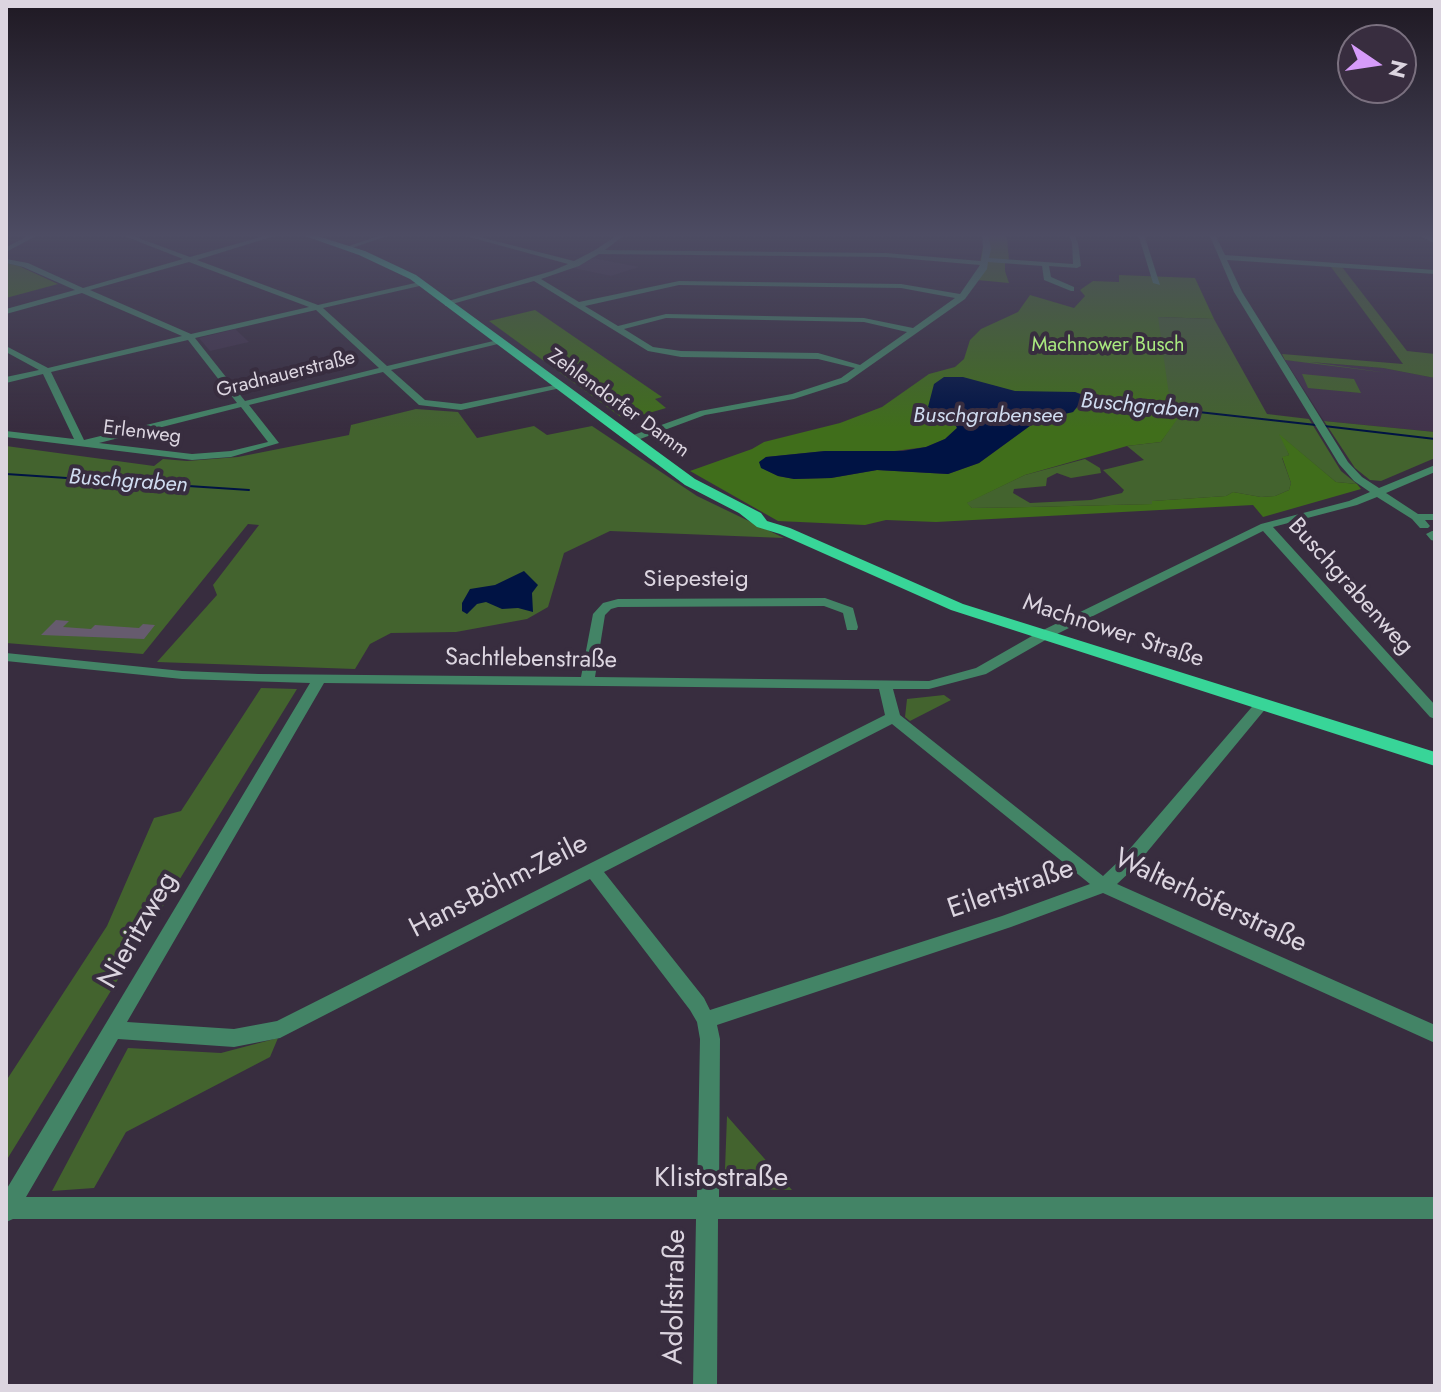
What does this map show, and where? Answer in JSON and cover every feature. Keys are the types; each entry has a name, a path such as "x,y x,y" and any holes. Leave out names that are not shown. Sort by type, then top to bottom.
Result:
{"main road":[{"name":"Zehlendorfer Damm","path":"442,299 690,482 762,520"},
{"name":"Machnower Straße","path":"762,520 957,607 1435,759"}],"street":[{"path":"6,312 51,299"},
{"path":"103,299 190,337 242,404"},
{"path":"296,299 317,307 422,403 449,408 560,387"},
{"path":"6,380 352,299"},
{"path":"448,304 467,299"},
{"path":"568,299 643,346 662,352 818,356 863,368"},
{"path":"578,305 606,299"},
{"path":"632,439 703,413 817,390 844,380 959,299"},
{"path":"1242,299 1347,469 1427,529 1435,517"},
{"path":"615,329 666,316 864,320 916,331"},
{"name":"Gradnauerstraße","path":"81,444 499,341"},
{"path":"6,349 46,370 81,444"},
{"name":"Erlenweg","path":"6,434 192,457 231,454 274,443 242,404"},
{"name":"Sachtlebenstraße","path":"6,657 182,675 885,687 929,685 981,671 1044,635 1265,526 1380,493 1435,468"},
{"name":"Buschgrabenweg","path":"1265,526 1435,714"},
{"name":"Siepesteig","path":"587,683 599,614 614,603 828,602 849,611 852,627"},
{"name":"Nieritzweg","path":"7,1210 319,679"},
{"path":"885,687 893,717"},
{"name":"Eilertstraße","path":"706,1020 1020,918 1104,886 1127,864 1262,704"},
{"name":"Hans-Böhm-Zeile","path":"114,1030 234,1038 280,1029 893,717"},
{"name":"Walterhöferstraße","path":"893,717 1104,886 1435,1034"},
{"path":"593,870 662,957 706,1020"},
{"name":"Adolfstraße","path":"705,1386 710,1039 706,1020"},
{"name":"Klistostraße","path":"7,1210 1435,1208"}],"shaded area":[{"path":"235,329 249,342 210,351 199,338"},
{"path":"1285,360 1383,368 1435,378 1435,432 1324,421"}],"green space":[{"name":"Machnower Busch","path":"1027,299 1043,299 1074,308 1082,299 1205,299 1214,319 1158,317 1170,402 1095,397 1074,392 1015,392 991,385 928,407 954,421 957,428 945,439 926,447 879,453 825,451 766,457 760,462 762,468 794,479 831,478 877,470 948,474 979,463 1038,420 1073,412 1082,402 1165,413 1178,418 1161,442 1127,446 1025,475 967,503 972,508 1030,507 1152,504 1152,501 1226,496 1233,492 1275,496 1289,490 1291,483 1282,457 1289,455 1279,434 1336,482 1357,484 1361,489 1263,517 1253,505 936,522 886,520 865,525 778,521 690,471 764,442 840,423 882,407 929,374 955,367 964,359 970,340 981,329 1018,312"},
{"path":"1355,299 1367,299 1407,351 1435,354 1435,378 1383,368 1310,362 1388,373 1285,360 1282,354 1403,364"},
{"path":"535,310 662,397 655,399 666,408 625,420 489,321"},
{"path":"1157,317 1214,319 1267,414 1309,419 1341,471 1357,484 1336,482 1282,437 1289,455 1282,458 1291,483 1289,490 1275,496 1233,492 1226,496 1153,501 1152,504 1030,507 972,508 966,503 1025,475 1085,459 1100,468 1101,473 1071,478 1057,473 1047,478 1046,486 1014,489 1013,493 1030,503 1091,500 1122,493 1124,490 1103,470 1144,460 1127,446 1161,442 1177,418 1165,413 1086,405 1082,402 1082,395 1169,402"},
{"path":"1302,374 1354,379 1361,393 1308,388"},
{"path":"416,409 458,412 477,438 534,426 547,435 592,426 697,496 784,538 610,531 564,553 548,607 527,619 456,632 391,633 370,644 355,669 157,662 217,595 213,585 259,525 248,524 143,654 6,643 6,446 154,466 163,459 187,461 238,457 349,435 351,425"},
{"path":"1324,421 1435,432 1435,458 1381,481 1370,480 1355,468"},
{"path":"261,688 297,689 6,1161 6,1081 107,926 154,818 181,811"},
{"path":"944,695 951,700 910,721 905,717 907,699"},
{"path":"278,1038 270,1057 126,1132 94,1188 52,1191 128,1048 221,1053"},
{"path":"727,1116 792,1190 745,1189 730,1180 725,1169"}],"water":[{"name":"Buschgrabensee","path":"944,377 963,377 1015,391 1075,392 1083,399 1073,412 1038,420 979,463 948,474 877,470 831,478 794,479 761,468 759,462 766,457 825,451 903,451 926,447 945,439 957,428 954,421 928,407 934,384"},
{"path":"524,571 538,585 532,593 533,612 518,608 502,609 486,602 477,604 467,614 462,611 462,603 470,589 495,585"}],"building":[{"path":"56,620 69,621 63,627 91,629 95,625 139,628 143,624 155,625 144,639 41,635"}],"waterway":[{"name":"Buschgraben","path":"1081,399 1316,425"},
{"name":"Buschgraben","path":"1324,426 1435,439"},
{"name":"Buschgraben","path":"6,474 249,490"}]}
